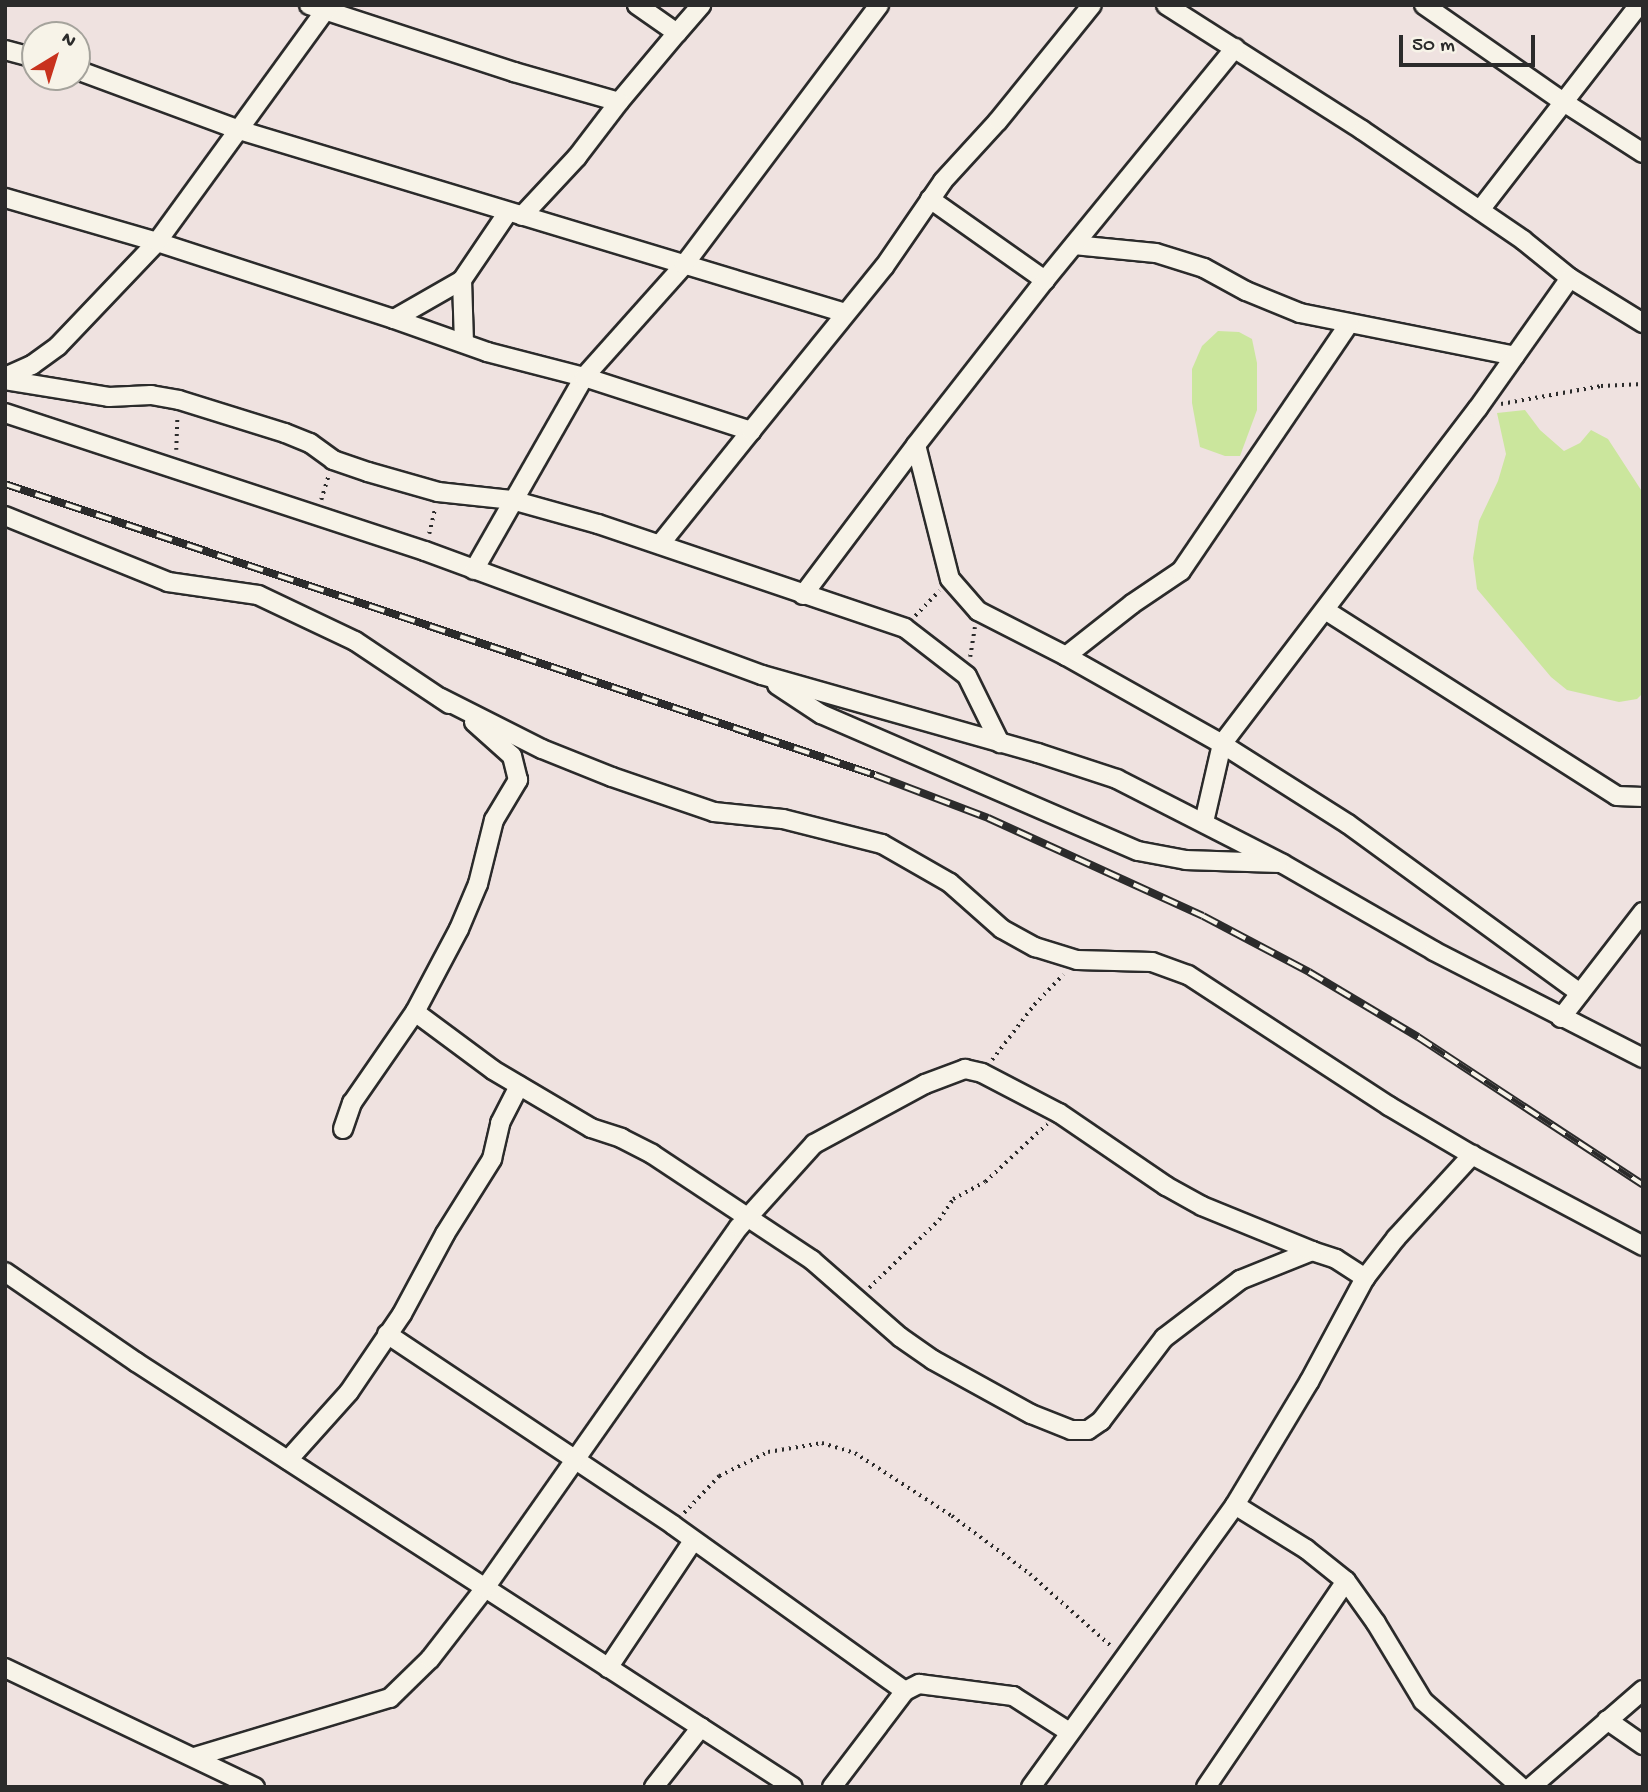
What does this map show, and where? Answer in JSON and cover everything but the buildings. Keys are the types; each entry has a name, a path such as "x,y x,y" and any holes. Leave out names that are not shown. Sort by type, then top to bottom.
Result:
{"street":[{"path":"636,5 677,33"},
{"path":"394,319 462,280 515,214 576,157 701,5"},
{"path":"474,570 584,377 684,265 879,5"},
{"path":"660,544 884,267 930,199 1092,5"},
{"path":"1166,5 1480,210 1570,278 1643,323"},
{"path":"1424,5 1445,11 1562,101 1643,153"},
{"path":"1480,210 1639,5"},
{"path":"5,378 32,365 58,346 157,242 239,130 321,7 514,72 619,102"},
{"path":"803,595 1045,280 1234,48"},
{"path":"91,75 239,130 845,313"},
{"path":"5,198 157,242 464,343 584,377 751,431"},
{"path":"930,199 1045,280"},
{"path":"1074,245 1156,253 1181,259 1246,291 1300,313 1515,356"},
{"path":"1204,822 1222,744 1478,408 1570,278"},
{"path":"462,280 464,343"},
{"path":"1066,656 1132,604 1181,571 1349,324"},
{"path":"5,378 109,397 142,395 179,400 285,433 310,443 333,460 438,492 512,500 660,544 905,628 967,677 1000,743"},
{"path":"5,413 425,551 762,675 1117,779 1283,864 1434,951 1643,1058"},
{"path":"916,445 950,579 978,611 1066,656 1222,744 1348,824 1580,993"},
{"path":"5,516 168,582 258,595 355,641 441,698 509,752 518,780 494,820 478,884 459,929 415,1012 352,1103 343,1129"},
{"path":"1325,610 1617,796 1643,797"},
{"path":"762,675 821,714 1138,851 1186,860 1283,864"},
{"path":"441,698 542,749 612,777 714,812 783,819 883,844 950,883 1002,929 1035,947 1077,960 1152,962 1188,975 1389,1106 1472,1155 1643,1245"},
{"path":"1561,1018 1643,912"},
{"path":"415,1012 519,1086 591,1128 621,1138 652,1154 745,1219 812,1260 900,1337 933,1360 1055,1425 1071,1430 1088,1430 1101,1420 1164,1338 1240,1280 1312,1251"},
{"path":"194,1756 390,1698 430,1659 485,1588 745,1219 814,1144 925,1084 965,1069 982,1073 1059,1113 1190,1199 1336,1259 1365,1278"},
{"path":"288,1460 349,1392 402,1314 445,1234 492,1160 500,1123 519,1086"},
{"path":"1031,1787 1235,1504 1309,1382 1365,1278 1396,1238 1472,1155"},
{"path":"5,1272 136,1362 793,1787"},
{"path":"387,1334 576,1458 905,1691"},
{"path":"1235,1504 1306,1549 1346,1581 1376,1623 1423,1701 1521,1787"},
{"path":"608,1668 693,1541"},
{"path":"1206,1787 1346,1581"},
{"path":"5,1668 255,1787"},
{"path":"5,1679 35,1681"},
{"path":"832,1787 905,1691 919,1684 1013,1696 1069,1732"},
{"path":"1531,1787 1643,1690"},
{"path":"1607,1720 1643,1745"},
{"path":"654,1787 701,1727"}],"path":[{"path":"1478,408 1601,386 1643,384"},
{"path":"176,470 179,400"},
{"path":"317,515 333,460"},
{"path":"425,551 438,492"},
{"path":"905,628 950,579"},
{"path":"967,677 978,611"},
{"path":"982,1073 1034,1005 1077,960"},
{"path":"857,1300 939,1220 953,1199 985,1182 1059,1113"},
{"path":"673,1525 719,1476 768,1452 822,1443 855,1453 953,1516 1030,1574 1123,1657"}],"green space":[{"path":"1218,331 1239,332 1252,339 1257,363 1257,410 1240,456 1225,456 1200,447 1192,403 1192,369 1202,346"},
{"path":"1525,410 1540,430 1564,451 1580,443 1591,430 1608,439 1643,493 1643,693 1637,699 1619,702 1567,690 1551,677 1477,589 1473,558 1479,521 1498,481 1506,454 1497,413"}],"railway":[{"path":"5,484 875,775 988,818 1203,916 1309,972 1418,1037 1643,1185"}]}
